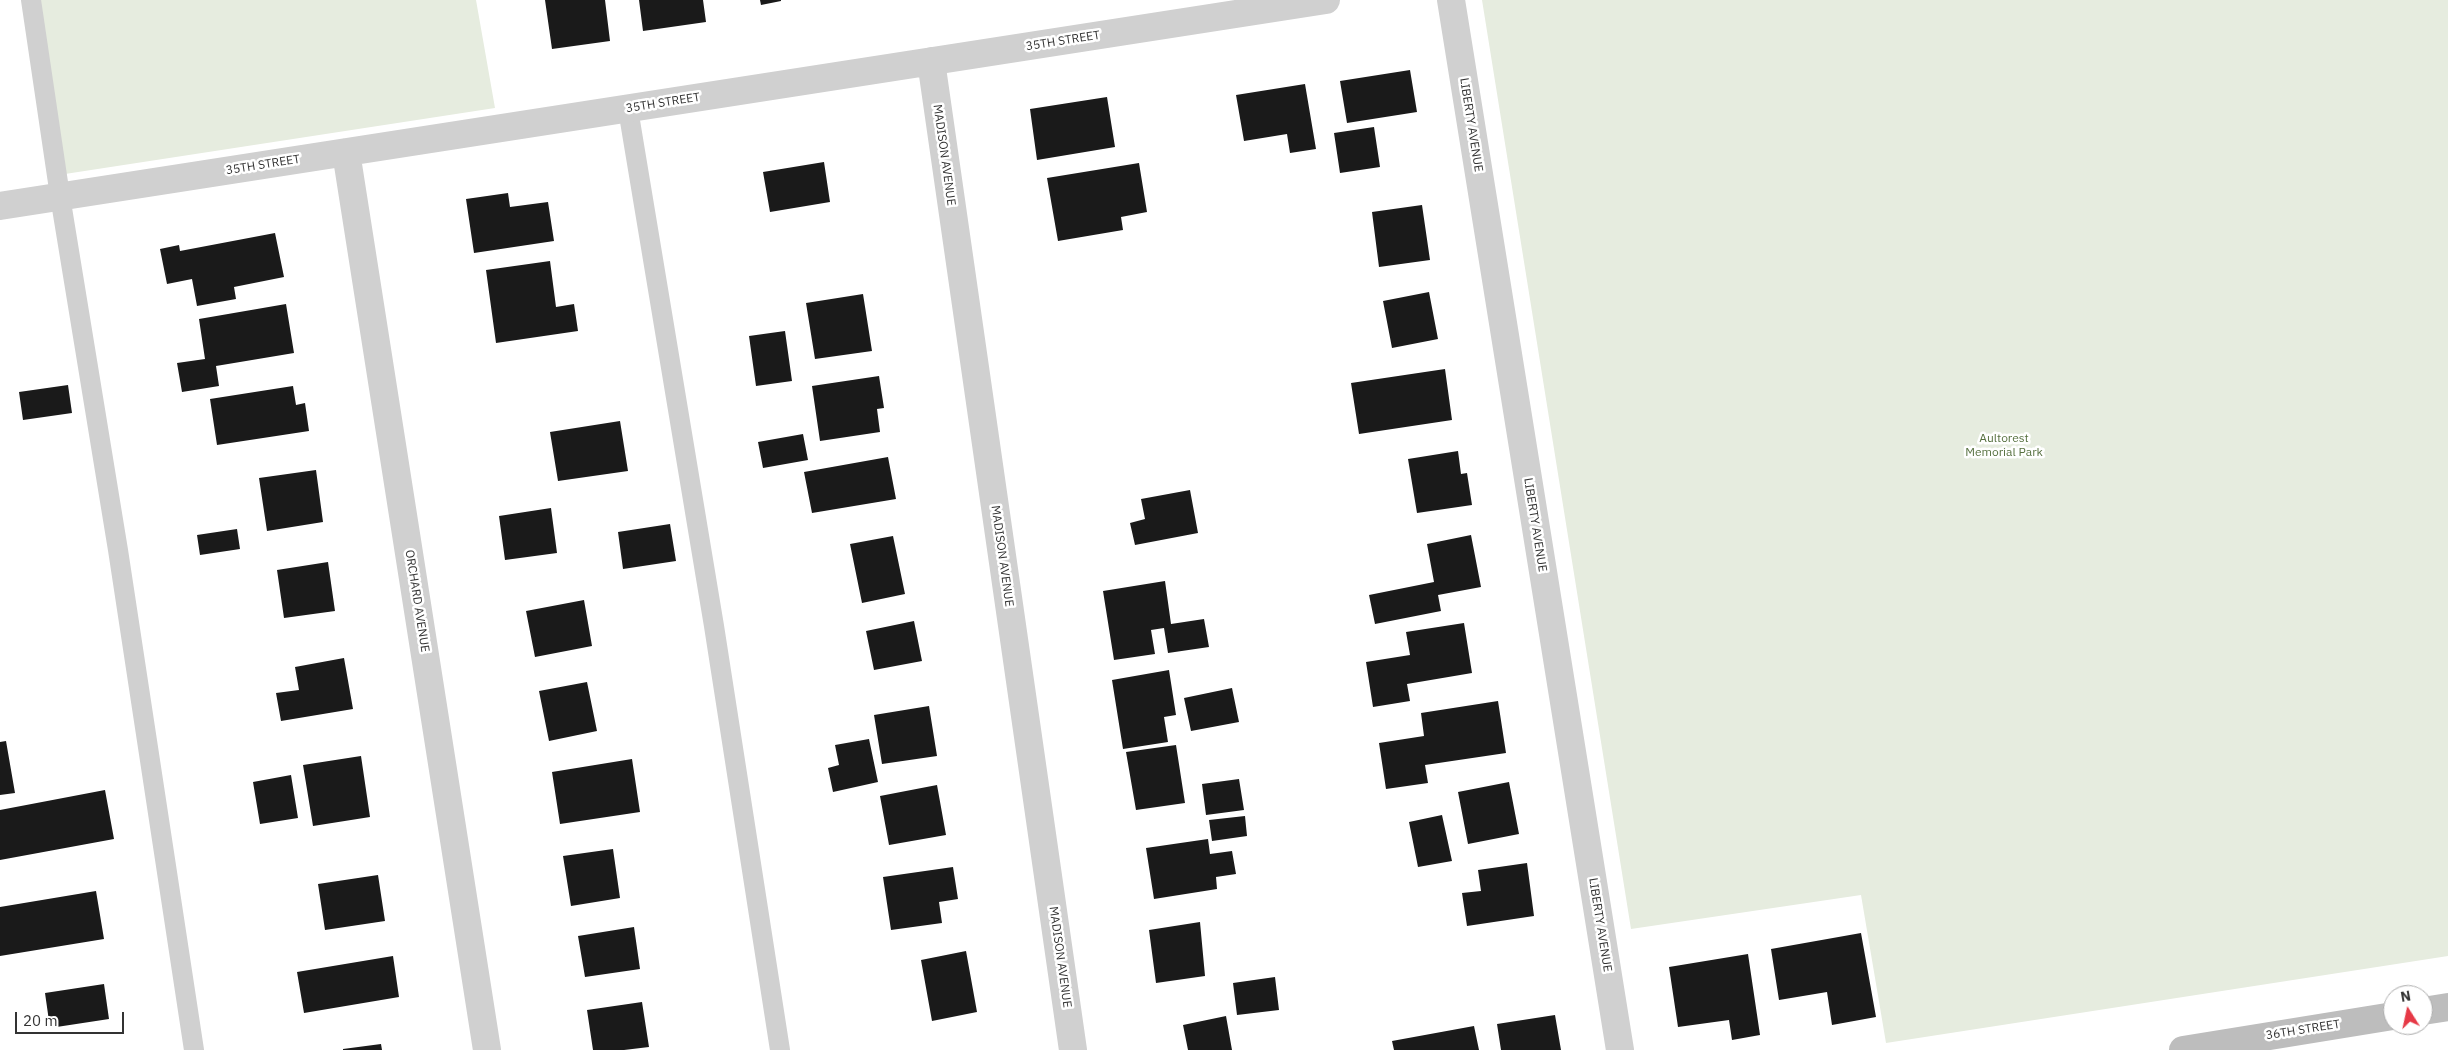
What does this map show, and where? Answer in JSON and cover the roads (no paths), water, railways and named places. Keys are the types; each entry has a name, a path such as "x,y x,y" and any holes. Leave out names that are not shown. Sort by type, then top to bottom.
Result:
{"main road":[{"path":"2433,1009 2448,1007"},
{"name":"36TH STREET","path":"2184,1050 2383,1018"}],"street":[{"name":"35TH STREET","path":"0,206 1326,0"},
{"name":"LIBERTY AVENUE","path":"1451,0 1620,1050"},
{"name":"MADISON AVENUE","path":"931,61 1073,1050"},
{"name":"ORCHARD AVENUE","path":"346,152 487,1050"}],"lane":[{"path":"31,0 60,196 118,550 194,1050"},
{"path":"628,109 714,626 780,1050"}],"park label":[{"name":"Aultorest Memorial Park","path":"2004,446"}]}
